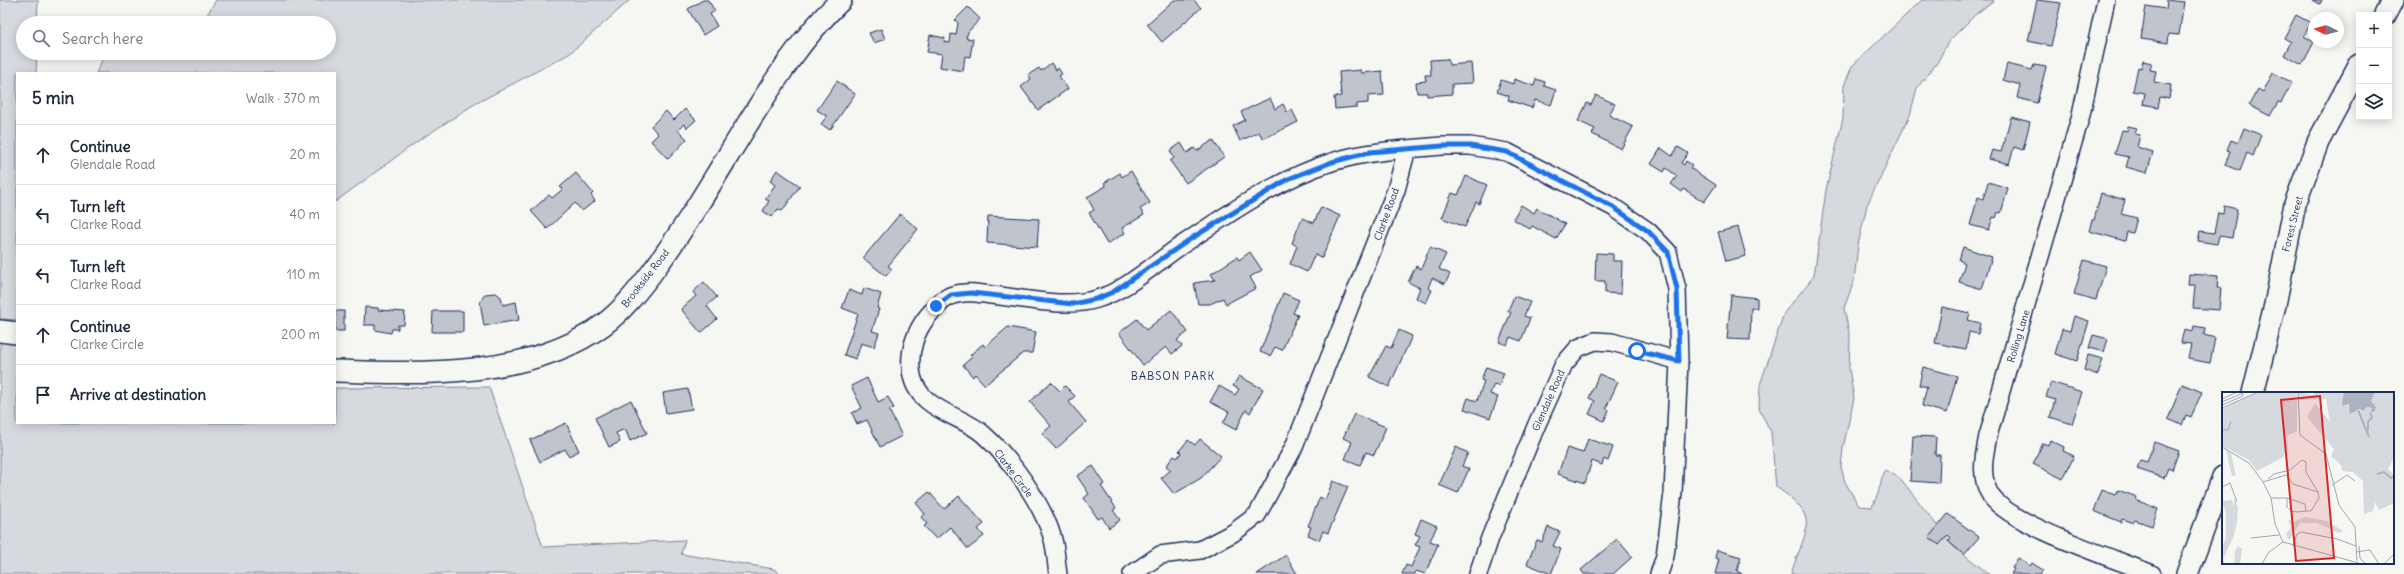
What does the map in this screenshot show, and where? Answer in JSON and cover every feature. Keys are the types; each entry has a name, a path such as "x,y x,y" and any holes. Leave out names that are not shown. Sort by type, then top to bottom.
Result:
{"street":[{"name":"Brookside Road","path":"336,371 470,369 550,354 576,342 604,325 624,307 663,258 756,110 808,34 841,0"},
{"name":"Rolling Lane","path":"2106,0 2081,115 1988,436 1983,459 1984,478 1991,496 2009,514 2152,574"},
{"path":"2387,12 2393,0"},
{"name":"Forest Street","path":"2253,392 2275,305 2295,204 2318,142 2356,71"},
{"path":"1407,149 1442,146 1470,146 1507,152 1613,207 1648,231 1668,252 1677,289 1679,361 1673,493 1665,556 1659,574"},
{"name":"Clarke Circle","path":"1058,574 1052,536 1033,496 1008,460 982,433 946,415 917,389 910,370 912,346 920,326 936,306 951,295 971,293 1073,304 1096,299 1113,292 1192,238 1288,179 1332,162 1370,152 1407,149"},
{"name":"Clarke Road","path":"1132,574 1160,555 1200,550 1233,534 1257,515 1300,433 1396,190 1407,149"},
{"path":"0,331 16,333"},
{"name":"Glendale Road","path":"1478,574 1490,538 1537,424 1564,364 1578,348 1595,341 1612,342 1679,361"},
{"path":"2187,574 2222,480"}],"shaded area":[{"path":"0,0 38,0 37,16 16,16 16,60 37,60 36,72 16,72 16,320 0,319"},
{"path":"216,0 630,0 569,54 473,105 415,143 336,201 336,72 96,72 102,60 336,60 336,16 206,16"},
{"path":"1922,0 1994,0 1975,15 1948,42 1937,63 1917,88 1910,115 1867,205 1858,245 1854,281 1844,308 1850,338 1849,369 1854,398 1843,448 1841,467 1845,482 1859,506 1872,507 1878,494 1885,470 1900,478 1953,546 1989,574 1791,574 1805,535 1805,516 1800,507 1791,498 1776,487 1771,432 1759,409 1760,385 1784,313 1814,276 1826,190 1843,118 1844,86 1852,66"},
{"path":"0,342 16,344 16,424 336,424 336,388 489,387 543,547 685,540 681,554 774,569 780,574 0,574"}],"building":[{"path":"703,0 708,0 715,11 710,14 717,26 703,35 688,9"},
{"path":"1174,0 1194,0 1201,8 1162,42 1147,24"},
{"path":"2037,0 2061,3 2051,46 2028,41"},
{"path":"2167,0 2184,2 2179,35 2169,34 2168,43 2141,39 2146,6 2166,9"},
{"path":"2313,0 2322,0 2320,4"},
{"path":"968,7 980,19 968,32 966,38 973,39 970,57 965,56 963,71 940,67 942,54 927,52 930,35 945,38 944,42 950,43 951,34 956,35 958,23 955,20"},
{"path":"2296,15 2308,21 2308,29 2304,36 2308,38 2308,48 2311,48 2302,65 2284,55 2291,42 2284,38"},
{"path":"881,29 885,39 874,43 869,33"},
{"path":"1448,59 1449,65 1471,63 1473,83 1452,84 1452,94 1427,96 1427,93 1417,93 1416,82 1426,81 1425,75 1431,75 1430,60"},
{"path":"2143,61 2152,63 2150,70 2156,71 2154,82 2171,85 2169,99 2160,97 2158,107 2143,104 2145,93 2133,91 2138,67 2141,68"},
{"path":"1051,63 1056,70 1058,68 1062,74 1059,76 1068,89 1038,110 1021,87 1031,79 1028,75 1039,68 1041,71"},
{"path":"2007,64 2032,70 2034,65 2046,67 2037,103 2017,98 2020,85 2003,80"},
{"path":"1361,70 1361,73 1382,71 1384,95 1368,96 1368,103 1357,104 1357,107 1335,109 1334,97 1341,96 1339,72"},
{"path":"2273,73 2292,83 2281,103 2278,102 2270,116 2249,105 2258,89 2263,92"},
{"path":"1514,79 1534,86 1536,79 1545,82 1544,86 1556,90 1551,105 1535,100 1532,108 1508,100 1509,96 1497,92 1501,80 1513,84"},
{"path":"837,81 855,94 830,130 821,124 827,116 817,110"},
{"path":"1596,95 1615,104 1609,115 1633,127 1621,149 1592,134 1595,129 1578,121 1587,103 1591,105"},
{"path":"1270,98 1275,109 1283,104 1287,112 1292,110 1298,122 1263,139 1259,132 1240,141 1233,126 1245,120 1241,112"},
{"path":"685,109 696,120 687,128 684,124 678,130 687,139 668,159 651,141 658,134 651,126 666,111 674,120"},
{"path":"2011,117 2030,122 2023,150 2014,147 2009,164 1989,159 1992,150 2001,152"},
{"path":"2128,126 2137,128 2135,134 2140,135 2137,147 2153,152 2147,173 2126,167 2129,157 2115,154 2122,130 2127,131"},
{"path":"2244,128 2261,135 2253,156 2247,153 2240,171 2225,165 2230,151 2227,150 2231,140 2238,143"},
{"path":"1213,140 1224,157 1186,183 1170,161 1174,158 1170,151 1181,143 1187,153 1194,148 1197,151"},
{"path":"1678,147 1688,153 1681,163 1684,165 1686,161 1692,165 1690,168 1716,185 1704,202 1684,189 1682,192 1671,184 1677,176 1666,168 1664,172 1651,164 1661,148 1672,156"},
{"path":"777,170 800,186 782,211 778,209 772,217 763,211 769,201 765,199 775,185 770,181"},
{"path":"1131,171 1150,203 1140,209 1144,215 1122,228 1125,233 1107,244 1089,213 1094,210 1087,197 1106,186 1104,183 1120,173 1122,177"},
{"path":"576,173 593,193 591,195 595,201 582,211 575,203 547,229 531,211 549,195 552,198 563,189 560,187"},
{"path":"1466,176 1487,185 1479,204 1476,202 1465,227 1442,218 1452,193 1458,195"},
{"path":"1988,182 2008,188 2001,213 1998,212 1996,218 1993,217 1989,230 1970,225 1978,197 1983,199"},
{"path":"2101,193 2125,200 2121,214 2137,218 2133,233 2127,232 2125,241 2089,231 2092,220 2094,220"},
{"path":"1521,205 1534,213 1537,208 1565,224 1556,239 1532,226 1530,229 1513,219"},
{"path":"2224,206 2237,209 2232,238 2219,236 2217,244 2198,241 2200,231 2214,233 2218,212 2223,213"},
{"path":"1321,207 1340,216 1322,258 1315,254 1307,272 1290,264 1297,246 1292,243 1302,218 1314,223"},
{"path":"900,214 918,229 888,266 892,269 886,276 863,258"},
{"path":"988,216 1039,219 1037,247 987,243"},
{"path":"1738,227 1746,256 1726,261 1718,232"},
{"path":"1430,247 1446,254 1439,269 1450,274 1445,284 1432,278 1428,288 1432,290 1426,303 1416,298 1420,288 1408,282 1416,266 1421,269"},
{"path":"1963,247 1992,257 1982,289 1959,282 1965,263 1959,260"},
{"path":"1250,252 1262,270 1250,277 1256,288 1226,304 1223,298 1210,304 1198,304 1194,283 1215,280 1211,274 1237,257 1239,260"},
{"path":"1596,253 1613,254 1613,261 1622,261 1621,294 1605,293 1605,281 1595,281"},
{"path":"2084,260 2106,266 2096,300 2074,294"},
{"path":"2189,274 2218,276 2217,288 2221,288 2219,310 2193,308 2195,285 2188,285"},
{"path":"704,282 717,297 707,306 717,319 701,333 681,309 696,296 693,292"},
{"path":"864,288 881,294 877,308 879,309 872,331 879,333 874,347 861,343 856,359 844,355 858,314 842,308 849,290 862,295"},
{"path":"496,293 501,297 503,305 516,302 519,320 484,326 480,302 485,294"},
{"path":"1283,293 1299,300 1293,313 1298,315 1282,350 1275,347 1270,356 1260,352"},
{"path":"1731,295 1757,298 1757,308 1751,308 1750,340 1727,339"},
{"path":"1514,296 1530,302 1524,316 1530,318 1521,341 1510,337 1507,345 1499,342 1511,312 1508,311"},
{"path":"365,307 378,308 378,310 405,312 404,325 398,325 398,329 392,329 391,333 375,330 375,325 364,325"},
{"path":"1942,307 1970,313 1968,320 1980,323 1978,334 1969,332 1966,349 1935,343"},
{"path":"1171,310 1188,332 1177,340 1182,346 1172,354 1166,347 1143,365 1119,333 1137,319 1146,330"},
{"path":"336,311 344,311 344,331 336,331"},
{"path":"433,311 463,311 463,332 432,332"},
{"path":"2074,316 2089,321 2077,361 2055,354 2062,329 2070,331"},
{"path":"2194,326 2205,328 2204,335 2215,338 2210,363 2188,359 2191,344 2181,343 2184,329 2193,331"},
{"path":"1008,327 1036,332 1032,353 1023,353 985,385 975,374 973,377 963,365 972,357 970,355 983,344 985,347"},
{"path":"1399,330 1412,336 1389,387 1369,377 1386,346 1391,348"},
{"path":"2093,335 2108,339 2104,352 2089,348"},
{"path":"2088,355 2103,359 2098,375 2084,370"},
{"path":"1486,367 1504,373 1499,386 1494,384 1490,394 1498,397 1490,418 1464,409 1468,398 1477,401 1484,381 1481,380"},
{"path":"1923,367 1957,376 1947,413 1922,406 1927,387 1919,385"},
{"path":"1599,374 1618,382 1606,408 1609,410 1604,421 1589,414 1595,401 1589,398"},
{"path":"1239,376 1263,389 1250,413 1246,410 1236,430 1223,423 1229,412 1210,402 1219,386 1235,395 1239,389 1233,386"},
{"path":"867,378 878,402 888,397 894,408 889,410 902,436 880,447 867,420 857,424 852,413 862,408 851,386"},
{"path":"1051,382 1060,391 1065,386 1075,396 1069,402 1086,422 1056,449 1042,434 1051,426 1030,402"},
{"path":"2051,382 2082,392 2072,424 2050,417 2055,400 2046,397"},
{"path":"2182,384 2202,392 2191,417 2186,415 2182,425 2168,419"},
{"path":"688,389 692,409 666,413 663,393"},
{"path":"631,400 647,433 630,441 625,429 616,433 620,442 609,447 595,418"},
{"path":"1354,414 1386,427 1374,455 1366,452 1360,465 1345,459 1352,442 1343,438"},
{"path":"566,423 579,451 569,456 565,449 540,462 530,440"},
{"path":"1913,436 1936,437 1935,455 1940,455 1939,483 1910,481"},
{"path":"1200,439 1221,456 1201,478 1174,494 1161,478 1171,470 1166,466 1174,456 1177,458 1181,453 1179,451 1188,440 1195,445"},
{"path":"1588,439 1613,447 1608,461 1604,459 1602,465 1592,461 1585,483 1558,474 1567,448 1583,453"},
{"path":"2050,440 2064,447 2063,451 2074,456 2063,479 2033,464 2043,443 2048,445"},
{"path":"2154,442 2179,451 2172,470 2168,468 2164,478 2137,469 2140,460 2147,462"},
{"path":"1456,447 1468,453 1462,466 1469,469 1458,493 1439,485"},
{"path":"1093,466 1105,484 1101,486 1116,508 1113,510 1120,520 1109,528 1102,517 1098,519 1084,498 1089,494 1077,476"},
{"path":"1333,481 1348,487 1328,533 1323,531 1319,540 1308,535 1311,527 1308,526 1320,497 1325,500"},
{"path":"2102,490 2116,495 2118,490 2137,497 2136,500 2158,509 2152,526 2135,520 2133,523 2122,519 2121,522 2094,511"},
{"path":"929,492 944,509 959,496 984,524 978,529 984,536 968,549 950,527 936,539 924,526 927,524 921,517 925,514 916,503"},
{"path":"1948,514 1979,537 1964,555 1948,541 1951,538 1948,535 1939,545 1929,537"},
{"path":"1421,519 1437,526 1430,541 1438,544 1425,574 1416,571 1415,574 1402,574 1406,565 1411,567 1420,547 1415,545 1420,536 1415,534"},
{"path":"1548,527 1560,532 1553,546 1561,549 1551,574 1527,564 1537,540 1542,542"},
{"path":"1617,539 1632,557 1613,574 1584,574 1581,570"},
{"path":"1717,550 1741,557 1737,571 1742,574 1715,574 1719,559 1715,558"},
{"path":"1286,555 1297,574 1257,574"},
{"path":"2018,558 2030,566 2032,563 2043,570 2040,574 2011,574 2014,569 2012,568"}],"district":[{"name":"BABSON PARK","path":"1173,376"}],"route":[{"path":"936,306 951,295 971,293 1073,304 1096,299 1113,292 1192,238 1288,179 1332,162 1370,152 1442,146 1470,146 1507,152 1613,207 1648,231 1668,252 1677,289 1679,361 1637,351"}]}
